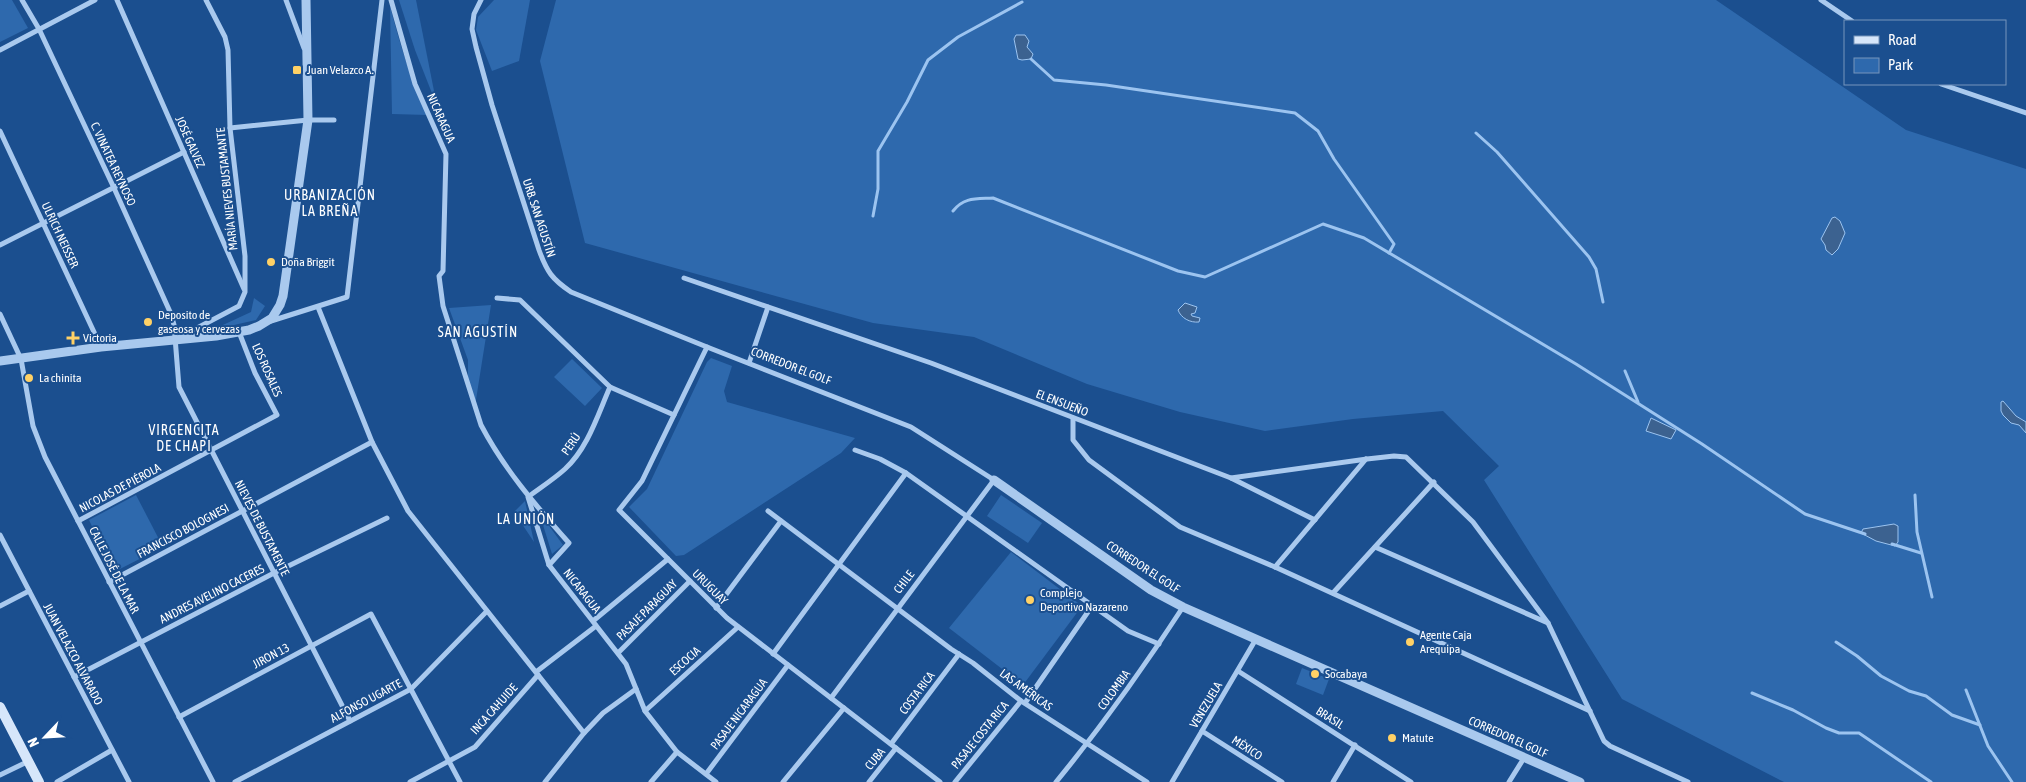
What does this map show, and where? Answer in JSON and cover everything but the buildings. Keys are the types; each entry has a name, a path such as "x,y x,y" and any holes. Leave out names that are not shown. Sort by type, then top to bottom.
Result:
{"main road":[{"path":"0,706 39,782"}],"street":[{"name":"C. VINATEA REYNOSO","path":"22,0 39,30 114,188 171,314 175,340"},
{"path":"0,50 95,0"},
{"name":"JOSÉ GALVEZ","path":"117,0 245,292"},
{"name":"MARÍA NIEVES BUSTAMANTE","path":"206,0 225,37 228,50 230,128 245,256 245,292"},
{"path":"286,0 307,56"},
{"path":"266,323 276,312 283,296 308,120 306,0"},
{"path":"0,361 101,347 239,332 347,297 382,0"},
{"name":"NICARAGUA","path":"391,0 415,84 446,154 443,271 439,276 443,306 481,424 490,442 528,497 549,565 626,664 636,688"},
{"name":"URB. SAN AGUSTÍN","path":"481,0 474,14 472,29 476,47 492,105 546,270 555,281 571,292 707,348"},
{"path":"1821,0 1851,20"},
{"path":"1944,85 2026,113"},
{"path":"230,128 308,120 334,120"},
{"name":"ULRICH NEISSER","path":"0,131 101,347"},
{"path":"0,245 184,152"},
{"name":"EL ENSUEÑO","path":"684,278 931,363 1231,478 1366,458 1406,457 1434,482 1473,522 1548,623 1604,741 1610,746 1688,782"},
{"path":"175,340 239,306 245,292"},
{"path":"497,298 520,300 610,387 674,415"},
{"path":"318,307 372,442 408,511 584,733"},
{"path":"749,363 768,307"},
{"name":"CALLE JOSÉ DE LA MAR","path":"0,314 21,359 33,426 45,457 213,782"},
{"name":"LOS ROSALES","path":"239,332 256,373 277,415"},
{"name":"NIEVES DE BUSTAMENTE","path":"175,340 179,387 350,721"},
{"name":"CORREDOR EL GOLF","path":"707,348 911,427 994,480 1151,590 1183,607 1580,782"},
{"name":"URUGUAY","path":"707,348 642,481 619,510 716,608 738,627 940,782"},
{"name":"PERÚ","path":"528,497 567,468 587,440 610,387"},
{"name":"NICOLAS DE PIÉROLA","path":"78,521 277,415"},
{"path":"1073,418 1073,440 1089,460 1180,527 1333,593 1590,711"},
{"name":"FRANCISCO BOLOGNESI","path":"109,582 372,442"},
{"path":"855,450 880,459 906,473 1128,631 1159,644"},
{"path":"1275,567 1366,458"},
{"path":"773,654 906,473"},
{"path":"1231,478 1315,520"},
{"name":"CHILE","path":"830,698 994,480"},
{"path":"1333,593 1434,482"},
{"path":"528,497 569,544 549,565"},
{"name":"LAS AMÉRICAS","path":"768,512 1023,702 1147,782"},
{"name":"ANDRES AVELINO CACERES","path":"74,676 387,518"},
{"path":"716,608 781,521"},
{"name":"JUAN VELAZCO ALVARADO","path":"0,535 129,782"},
{"path":"1374,547 1548,623"},
{"name":"INCA CAHUIDE","path":"410,782 475,747 537,674 668,559"},
{"name":"PASAJE PARAGUAY","path":"618,653 690,581"},
{"path":"0,606 29,591"},
{"name":"PASAJE COSTA RICA","path":"955,782 1023,702 1092,606"},
{"name":"COLOMBIA","path":"1056,782 1088,744 1183,607"},
{"name":"ALFONSO UGARTE","path":"235,782 411,689 487,611"},
{"name":"JIRON 13","path":"179,717 372,614 411,689"},
{"name":"ESCOCIA","path":"645,710 738,627"},
{"name":"VENEZUELA","path":"1172,782 1257,638"},
{"name":"COSTA RICA","path":"891,744 959,654"},
{"name":"PASAJE NICARAGUA","path":"706,774 788,665"},
{"name":"BRASIL","path":"1238,671 1411,782"},
{"path":"545,782 584,733 603,714 636,688 645,710 677,752 716,782"},
{"path":"411,689 460,782"},
{"path":"783,782 844,708"},
{"name":"MÉXICO","path":"1202,731 1282,782"},
{"path":"1333,782 1355,745"},
{"name":"CUBA","path":"869,782 896,748"},
{"path":"57,782 112,750"},
{"path":"651,782 677,752"},
{"path":"1509,782 1524,758"},
{"path":"0,775 29,761"}],"green space":[{"path":"0,0 12,0 28,28 0,42"},
{"path":"399,0 416,0 437,106 415,50"},
{"path":"494,0 530,0 519,61 492,71 476,30 478,17"},
{"path":"556,0 1716,0 1906,130 2026,169 2026,782 1784,782 1622,699 1484,480 1499,466 1443,411 1353,419 1265,431 1180,412 1087,384 974,337 873,323 585,243 540,61"},
{"path":"390,6 406,61 428,115 392,114"},
{"path":"254,298 265,306 256,320 212,330 251,312"},
{"path":"491,305 475,406 468,379 468,360 449,308"},
{"path":"711,358 732,366 724,391 727,402 855,438 841,453 684,555 676,556 629,507 647,489 707,362"},
{"path":"572,359 602,388 585,406 554,377"},
{"path":"136,495 163,547 114,572 89,520"},
{"path":"1001,495 1042,523 1028,543 987,516"},
{"path":"525,501 534,542 514,512"},
{"path":"539,512 563,545 552,554"},
{"path":"1011,552 1082,606 1023,685 949,628"},
{"path":"1302,668 1329,679 1323,695 1296,684"}],"shaded area":[{"path":"1016,35 1025,35 1029,41 1027,47 1033,54 1031,59 1018,59 1014,39"},
{"path":"1835,217 1840,221 1845,233 1838,249 1832,255 1826,250 1821,239 1832,218"},
{"path":"1185,303 1197,307 1195,313 1191,314 1200,318 1199,322 1189,321 1179,313 1178,310"},
{"path":"2003,401 2016,416 2026,422 2026,433 2019,425 2011,423 2003,415 2001,402"},
{"path":"1651,418 1676,430 1671,439 1646,431"},
{"path":"1894,524 1898,526 1898,542 1895,546 1876,541 1861,533 1863,529"}],"waterway":[{"path":"873,216 878,189 878,151 907,102 928,60 958,37 1022,2"},
{"path":"1031,59 1054,80 1106,85 1295,113 1318,131 1334,159 1394,244 1389,253"},
{"path":"1476,133 1497,152 1589,257 1596,269 1603,302"},
{"path":"953,211 957,206 966,201 993,198 1178,271 1205,277 1323,224 1364,238 1576,364 1702,444 1805,514 1865,534"},
{"path":"1625,371 1638,402"},
{"path":"1915,495 1917,532 1932,597"},
{"path":"1892,544 1921,553"},
{"path":"1836,642 1881,676 1909,691 1926,696 1952,715 1980,725"},
{"path":"1966,690 1988,746 2012,782"},
{"path":"1752,693 1793,710 1839,733 1859,733 1931,782"}],"place":[{"name":"Juan Velazco A.","path":"297,70"},
{"name":"Doña Briggit","path":"271,262"},
{"name":"Deposito de gaseosa y cervezas","path":"148,322"},
{"name":"Victoria","path":"73,338"},
{"name":"La chinita","path":"29,378"},
{"name":"Complejo Deportivo Nazareno","path":"1030,600"},
{"name":"Agente Caja Arequipa","path":"1410,642"},
{"name":"Socabaya","path":"1315,674"},
{"name":"Matute","path":"1392,738"}],"district":[{"name":"URBANIZACIÓN LA BREÑA","path":"330,204"},
{"name":"SAN AGUSTÍN","path":"478,332"},
{"name":"VIRGENCITA DE CHAPI","path":"184,438"},
{"name":"LA UNIÓN","path":"526,519"}]}
